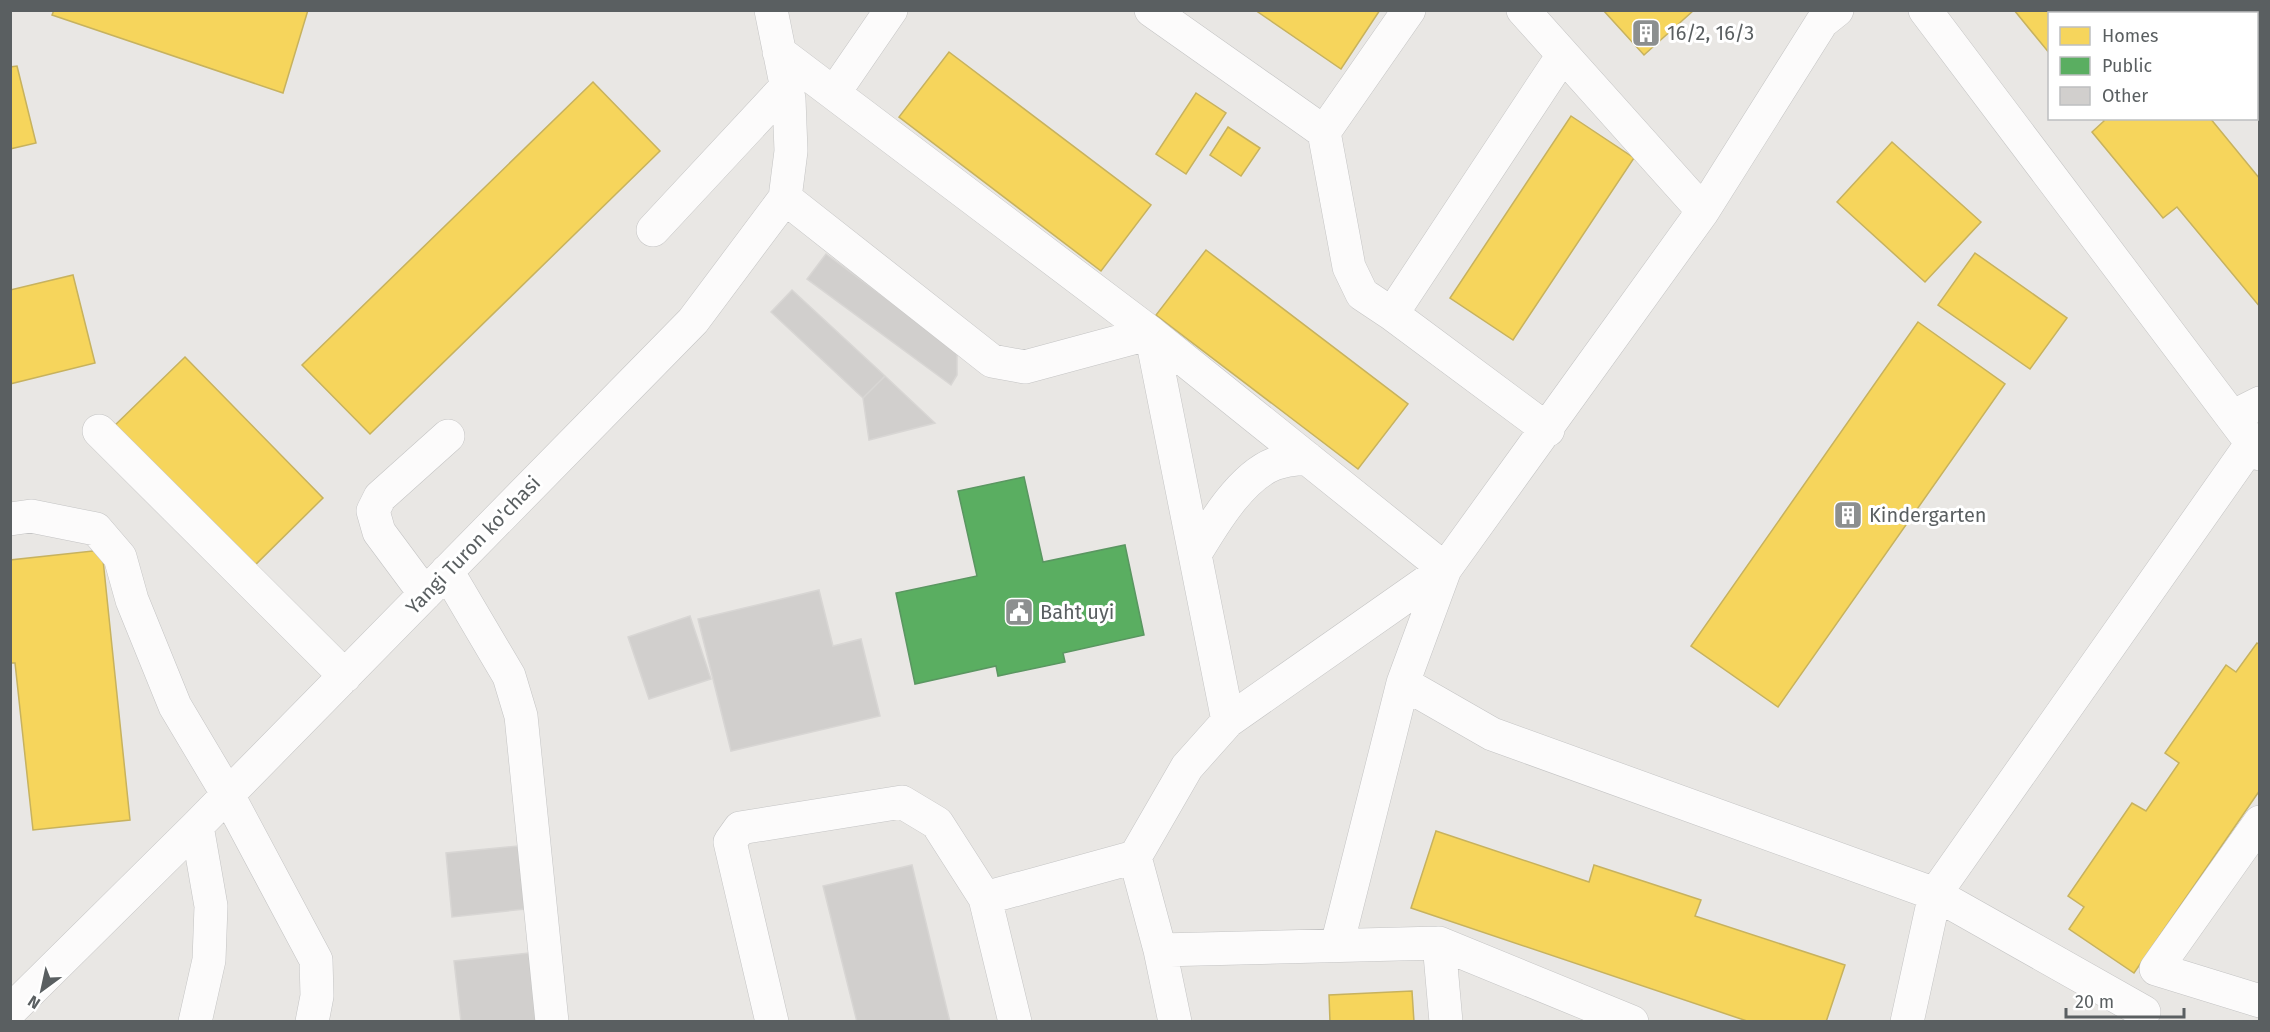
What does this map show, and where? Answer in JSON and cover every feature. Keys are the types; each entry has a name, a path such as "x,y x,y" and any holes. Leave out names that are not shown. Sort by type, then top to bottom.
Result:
{"street":[{"name":"Yangi Turon ko'chasi","path":"16,994 197,826 693,321 785,198 791,151 786,87 771,10"},
{"path":"834,93 891,10"},
{"path":"1151,10 1324,132 1349,267 1362,294 1548,430"},
{"path":"1324,132 1409,10"},
{"path":"1523,10 1703,211"},
{"path":"1907,1022 1935,894 2255,448 2246,410 1925,10"},
{"path":"1336,945 1403,683 1446,569 1703,211 1823,14"},
{"path":"779,52 1151,333 1446,569"},
{"path":"1392,315 1563,55"},
{"path":"653,230 786,87"},
{"path":"785,198 992,361 1025,367 1151,333"},
{"path":"1151,333 1228,721"},
{"path":"99,431 345,676"},
{"path":"425,594 379,532 373,511 380,497 448,436"},
{"path":"1195,554 1215,521 1240,488 1274,464 1306,458"},
{"path":"10,519 31,516 96,529 120,557 132,600 175,706 228,795 316,960 317,996 312,1022"},
{"path":"985,898 1135,856 1187,767 1228,721 1446,569"},
{"path":"447,571 509,675 521,716 552,1022"},
{"path":"1403,683 1492,734 1935,894 2142,1017 2156,969 2259,822"},
{"path":"772,1022 730,842 740,828 902,802 937,823 985,898 1015,1022"},
{"path":"195,1022 209,960 211,906 197,826"},
{"path":"1135,856 1160,950 1175,1022"},
{"path":"1438,943 1446,1022"},
{"path":"1160,950 1438,943 1632,1022"},
{"path":"2156,969 2259,1001"}],"building: Homes":[{"path":"54,10 308,10 283,93 52,15"},
{"path":"1255,10 1380,10 1341,69"},
{"name":"16/2, 16/3","path":"1603,10 1694,10 1644,55"},
{"path":"2014,10 2121,10 2122,12 2048,12 2048,52"},
{"path":"949,52 1151,205 1101,271 899,117"},
{"path":"17,66 36,143 10,149 10,67"},
{"path":"593,82 660,151 370,434 302,365"},
{"path":"1196,93 1226,113 1186,174 1156,154"},
{"path":"1571,116 1634,158 1513,340 1450,298"},
{"path":"2212,120 2260,179 2260,307 2177,207 2163,218 2092,132 2104,121"},
{"path":"1228,127 1260,148 1241,176 1210,155"},
{"path":"1892,142 1981,222 1925,282 1837,202"},
{"path":"1206,250 1408,404 1358,469 1156,315"},
{"path":"1975,253 2067,318 2030,369 1938,305"},
{"path":"73,275 95,363 10,384 10,290"},
{"name":"Kindergarten","path":"1918,322 2005,384 1778,707 1691,646"},
{"path":"185,357 323,498 248,572 109,431"},
{"path":"102,550 130,820 33,830 15,663 10,663 10,560"},
{"path":"2257,643 2260,645 2260,790 2134,973 2069,929 2084,907 2068,896 2132,803 2146,811 2179,763 2165,753 2226,665 2236,672"},
{"path":"1436,831 1589,882 1594,865 1701,900 1695,916 1845,965 1826,1022 1750,1022 1411,908"},
{"path":"1412,991 1414,1022 1330,1022 1329,995"}],"building: Public":[{"path":"1024,477 1043,562 1125,545 1144,635 1063,653 1065,662 998,676 996,666 915,684 896,593 977,576 958,491"}],"building: Other":[{"path":"826,254 957,351 957,375 951,385 807,279"},
{"path":"792,290 885,376 863,398 771,312"},
{"path":"885,376 935,423 869,440 863,398"},
{"path":"819,590 833,646 861,639 880,716 731,751 698,619"},
{"path":"690,616 711,679 649,699 628,637"},
{"path":"518,846 525,909 452,917 446,853"},
{"path":"912,865 950,1022 857,1022 823,886"},
{"path":"538,952 545,1022 461,1022 454,961"}],"place":[{"name":"16/2, 16/3","path":"1646,33"},
{"name":"Kindergarten","path":"1848,515"},
{"name":"Baht uyi","path":"1019,612"}]}
